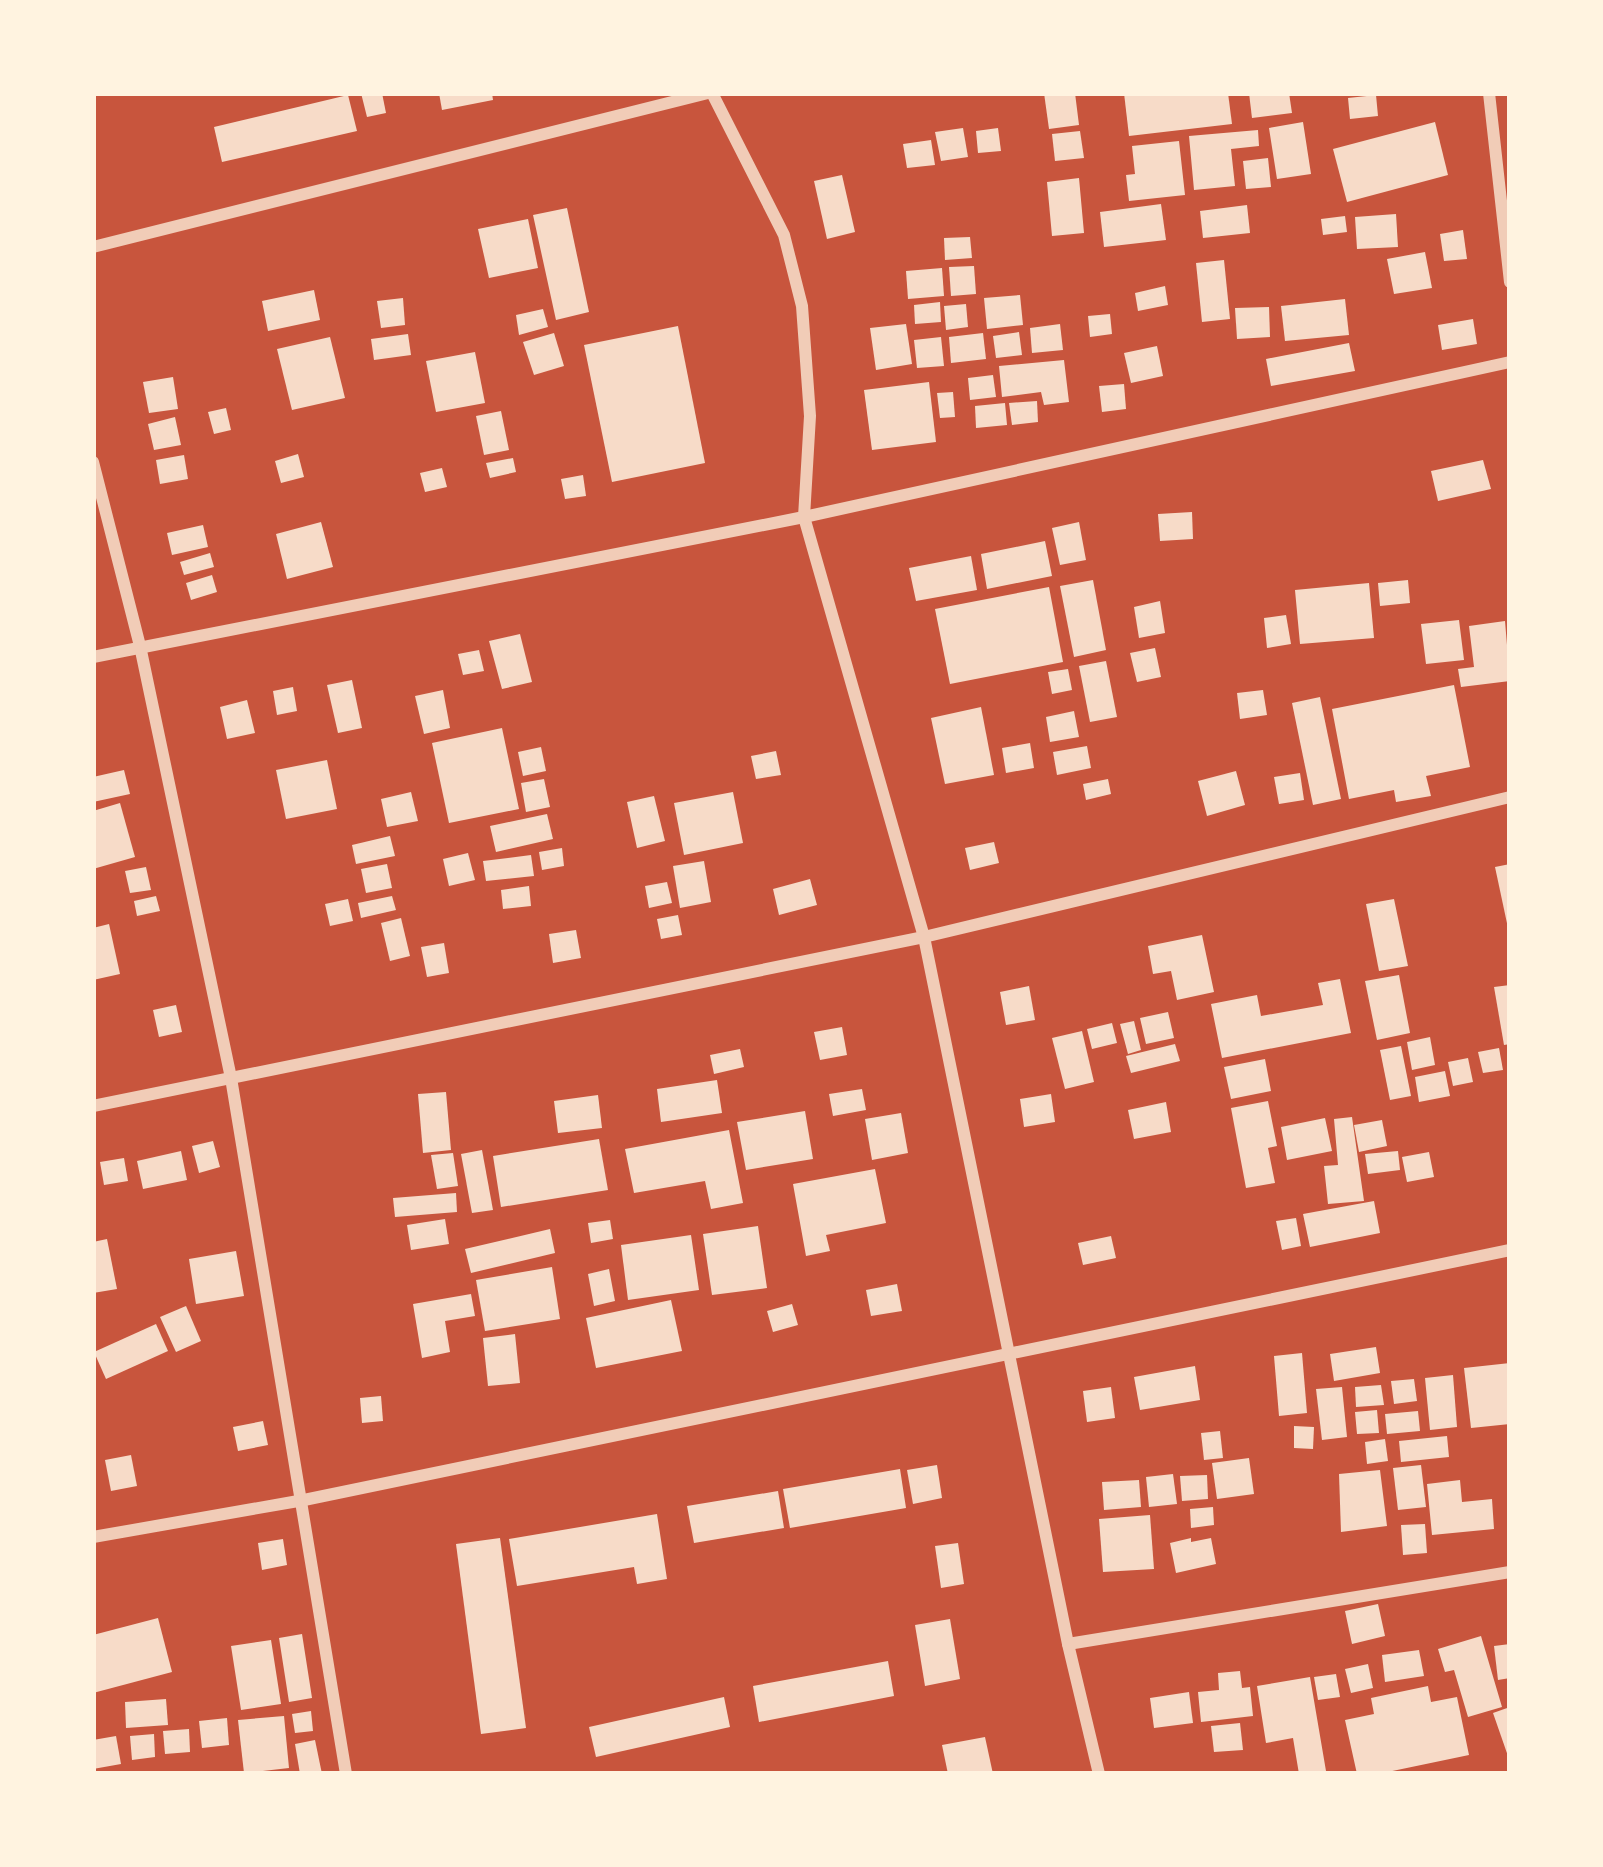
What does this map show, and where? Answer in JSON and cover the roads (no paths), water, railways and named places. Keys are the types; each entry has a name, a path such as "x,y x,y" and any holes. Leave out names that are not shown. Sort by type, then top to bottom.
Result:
{"street":[{"path":"93,247 710,93 784,236 802,306 810,416 804,518 925,937 1068,1644 1099,1774"},
{"path":"1490,93 1510,282"},
{"path":"93,657 804,518 1510,362"},
{"path":"93,462 140,646 232,1078 346,1774"},
{"path":"93,1106 925,937 1510,797"},
{"path":"93,1537 304,1500 1510,1250"},
{"path":"1068,1644 1510,1572"}]}
